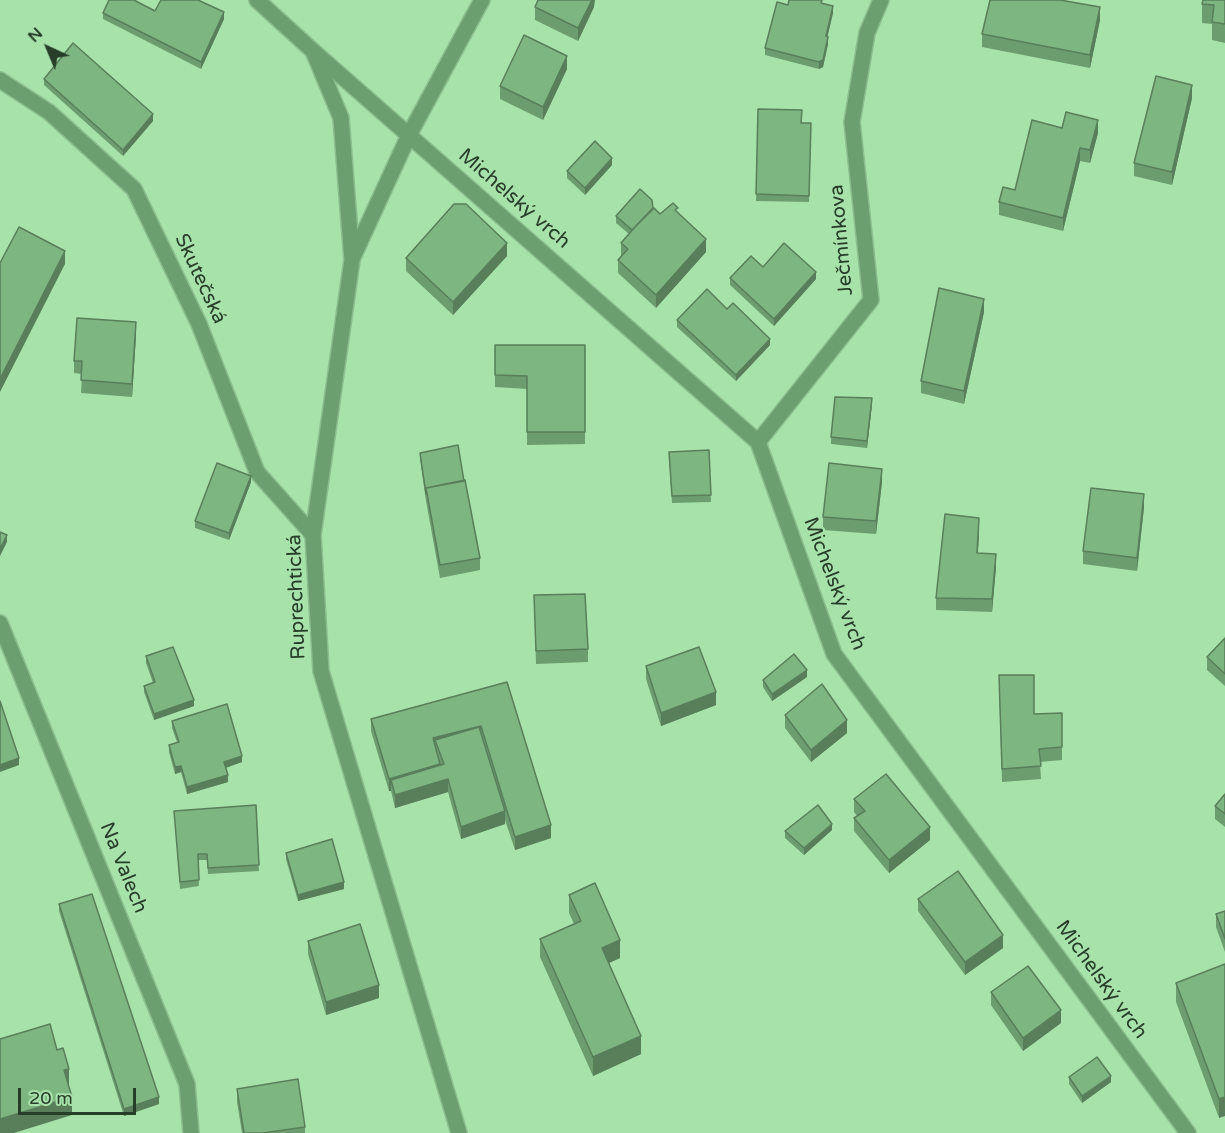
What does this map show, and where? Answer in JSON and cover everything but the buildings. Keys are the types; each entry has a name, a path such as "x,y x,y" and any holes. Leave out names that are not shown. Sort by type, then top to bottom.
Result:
{"street":[{"name":"Ruprechtická","path":"257,0 313,51 341,118 352,260 313,535 321,670 459,1133"},
{"path":"352,260 409,135 482,0"},
{"name":"Ječmínkova","path":"758,442 871,300 852,122 867,33 881,0"},
{"name":"Michelský vrch","path":"313,51 758,442 834,654 1188,1133"},
{"name":"Skutečská","path":"0,80 49,112 134,189 199,324 257,472 313,535"},
{"name":"Na Valech","path":"0,623 188,1084 191,1133"}]}
